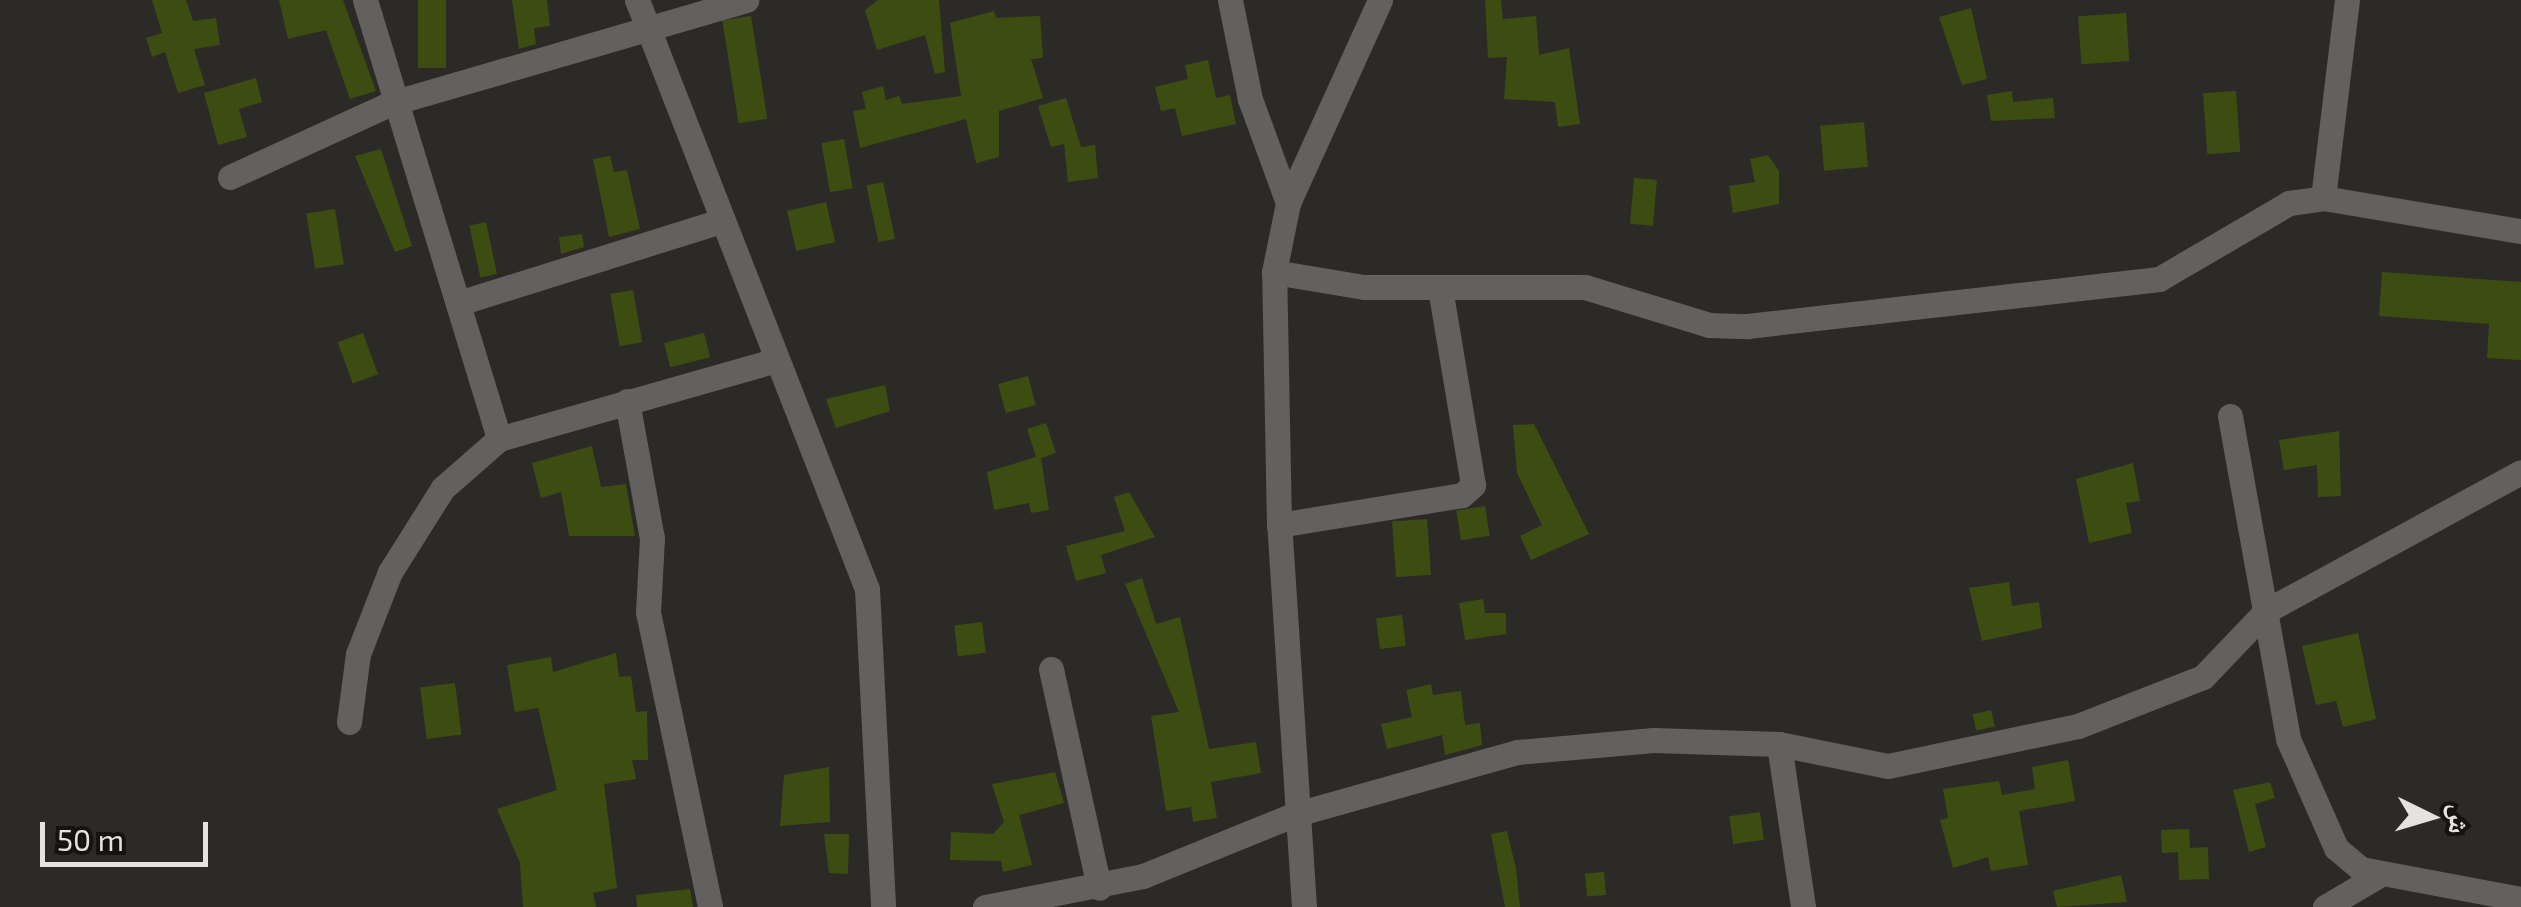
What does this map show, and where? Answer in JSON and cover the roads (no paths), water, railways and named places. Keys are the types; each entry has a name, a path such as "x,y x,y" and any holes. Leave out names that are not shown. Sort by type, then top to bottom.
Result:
{"street":[{"path":"365,0 392,103 459,302 498,439"},
{"path":"637,0 717,222 867,590 883,907"},
{"path":"230,177 392,103 644,26 746,0"},
{"path":"1230,0 1250,99 1288,203"},
{"path":"1304,907 1293,815 1279,525 1274,272 1288,203 1380,0"},
{"path":"2322,198 2347,0"},
{"path":"1274,272 1440,287 1585,287 1708,324 1747,326 2159,279 2289,203 2322,198 2521,231"},
{"path":"459,302 717,222"},
{"path":"1279,525 1462,495 1473,485 1440,287"},
{"path":"350,722 358,654 390,572 443,488 498,439 772,361"},
{"path":"627,401 652,538 648,612 710,907"},
{"path":"2230,416 2288,739 2336,848 2381,874 2471,898 2521,899"},
{"path":"984,907 1099,888 1293,815 1517,752 1653,740 1779,744 1888,766 2078,726 2203,677 2266,611 2521,472"},
{"path":"1052,669 1099,888"},
{"path":"1779,744 1803,907"},
{"path":"2325,907 2381,874"}]}
